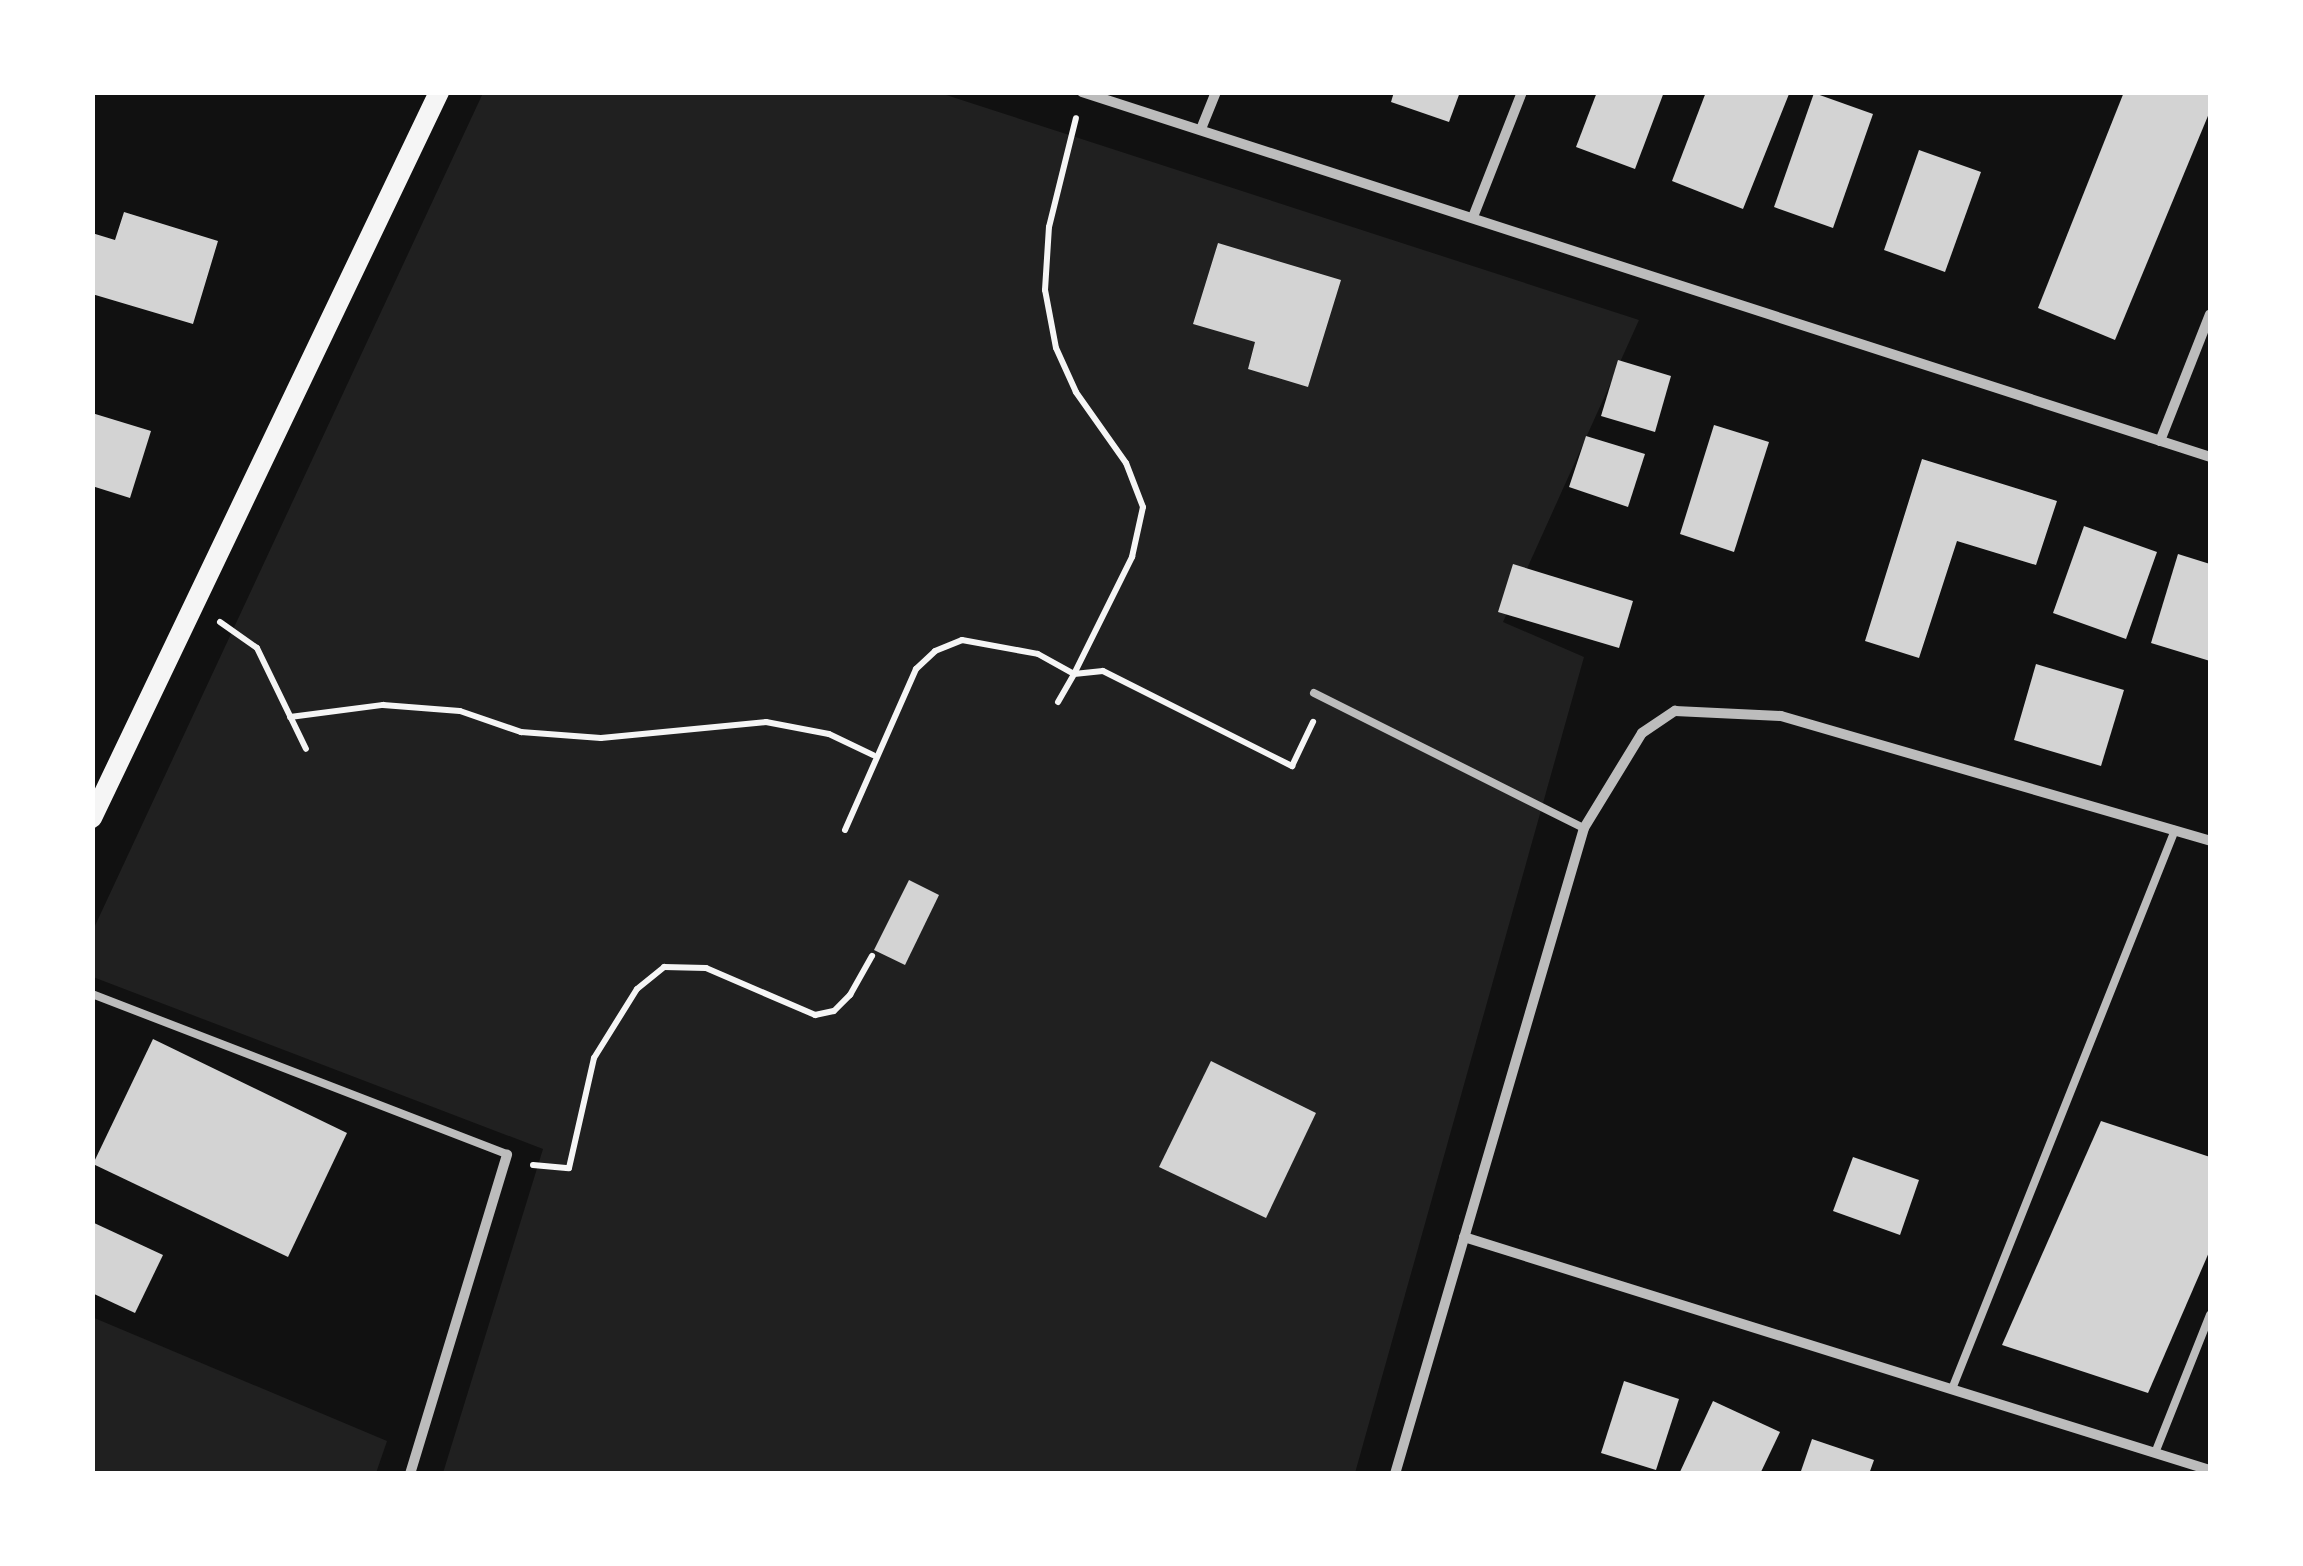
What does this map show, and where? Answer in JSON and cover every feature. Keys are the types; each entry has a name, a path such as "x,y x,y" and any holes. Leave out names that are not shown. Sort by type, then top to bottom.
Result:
{"main road":[{"path":"92,818 439,92"}],"street":[{"path":"1201,129 1216,92"},
{"path":"1473,217 1522,92"},
{"path":"1083,93 2210,458"},
{"path":"2160,440 2210,314"},
{"path":"1395,1474 1584,828 1642,734 1675,710 1781,716 2210,841"},
{"path":"410,1474 506,1158"},
{"path":"1464,1238 2210,1470"}],"lane":[{"path":"1314,694 1584,828"},
{"path":"1952,1390 2175,830"},
{"path":"92,994 506,1158"},
{"path":"2155,1453 2210,1316"}],"path":[{"path":"1058,702 1132,557 1143,507 1126,464 1076,392 1056,348 1044,290 1048,227 1083,93"},
{"path":"192,610 238,630 257,648 306,749"},
{"path":"845,830 873,755 916,669 962,640 1038,654 1074,674 1103,671 1292,766 1324,698"},
{"path":"290,717 382,705 460,711 522,732 601,738 766,722 830,734 873,755"},
{"path":"506,1158 569,1168 594,1058 638,989 664,967 706,968 815,1015 834,1011 850,996 872,956"}],"shaded area":[{"path":"483,93 940,93 1639,320 1503,622 1584,657 1355,1473 443,1473 543,1149 93,977 93,930"},
{"path":"92,1317 387,1441 376,1473 93,1473"}],"building":[{"path":"1394,92 1460,92 1449,122 1391,102"},
{"path":"1597,92 1664,92 1635,169 1576,147"},
{"path":"1706,92 1789,94 1743,209 1672,181"},
{"path":"2124,92 2210,92 2210,111 2115,340 2038,308"},
{"path":"1814,93 1873,114 1833,228 1774,207"},
{"path":"1919,150 1981,172 1945,272 1884,250"},
{"path":"124,212 218,241 193,324 92,294 92,233 115,240"},
{"path":"1218,243 1341,280 1308,387 1248,369 1255,342 1193,324"},
{"path":"1618,360 1671,376 1655,432 1601,416"},
{"path":"92,413 151,431 130,498 92,486"},
{"path":"1714,425 1769,442 1734,552 1680,534"},
{"path":"1586,436 1645,454 1628,507 1569,487"},
{"path":"1922,459 2057,501 2036,565 1957,541 1919,658 1865,641"},
{"path":"2084,526 2157,552 2126,639 2053,613"},
{"path":"2178,554 2210,564 2210,661 2151,643"},
{"path":"1513,564 1633,601 1619,648 1498,612"},
{"path":"2036,664 2124,690 2101,766 2014,740"},
{"path":"909,880 939,895 905,965 874,950"},
{"path":"153,1039 347,1133 288,1257 93,1164"},
{"path":"1211,1061 1316,1113 1266,1218 1159,1167"},
{"path":"2101,1121 2210,1157 2210,1250 2148,1393 2002,1345"},
{"path":"1853,1157 1919,1180 1900,1235 1833,1211"},
{"path":"92,1222 163,1255 135,1313 92,1293"},
{"path":"1624,1381 1679,1399 1656,1470 1601,1453"},
{"path":"1713,1401 1780,1432 1760,1474 1679,1474"},
{"path":"1812,1439 1874,1460 1869,1474 1800,1474"}]}
